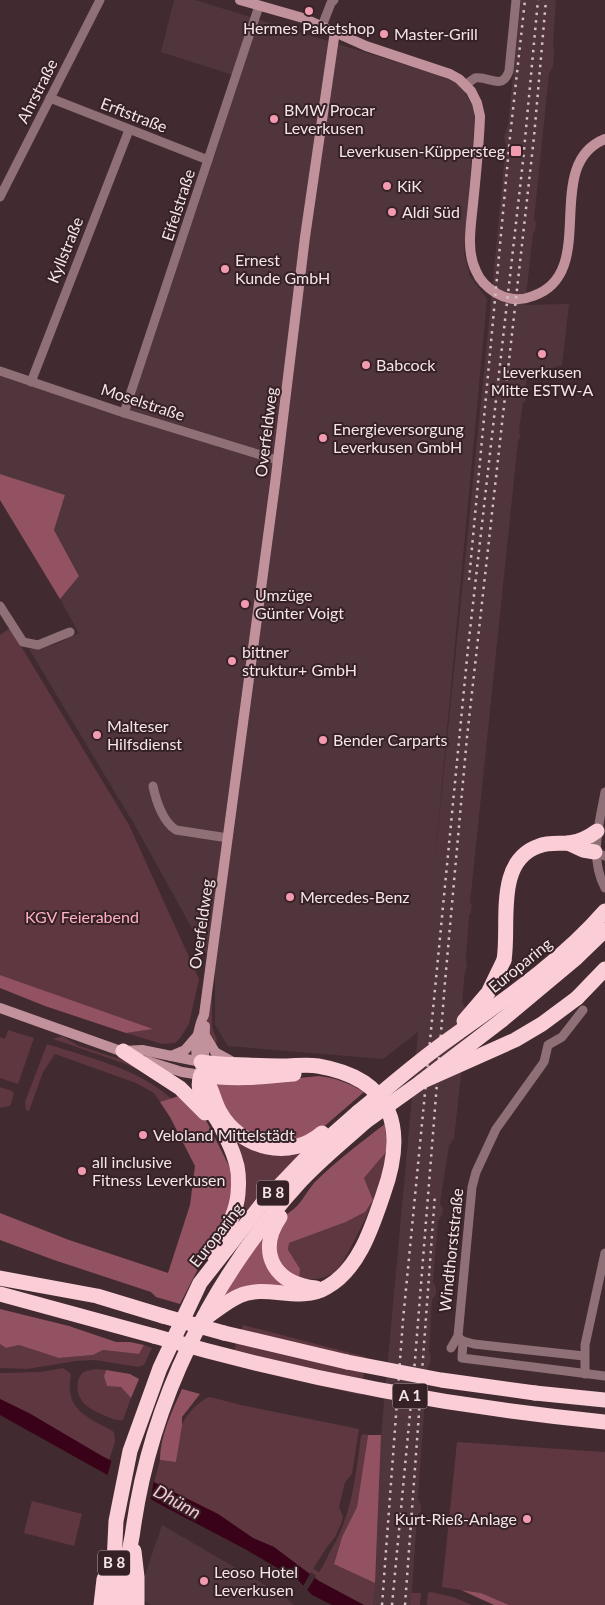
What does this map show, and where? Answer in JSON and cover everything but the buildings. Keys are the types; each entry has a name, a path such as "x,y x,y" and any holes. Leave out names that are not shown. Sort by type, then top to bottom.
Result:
{"highway":[{"path":"436,1048 483,1001 498,974 504,960 506,946 506,898 508,883 518,863 534,848 548,844 568,843 585,839 597,831"},
{"path":"568,843 583,850 600,854"},
{"name":"Europaring","path":"124,1605 124,1580 136,1507 159,1419 177,1372 201,1322 226,1277 247,1246 299,1184 361,1117 436,1048 491,1011 531,979 577,940 605,911"},
{"name":"Europaring","path":"112,1605 116,1521 130,1451 160,1368 200,1283 261,1205 307,1157 361,1117 421,1082 510,1014 575,959 605,930"},
{"path":"421,1082 515,1040 580,1004 605,969"},
{"path":"123,1051 180,1088 201,1107 217,1129 223,1132"},
{"path":"201,1069 238,1065 317,1066 351,1075 364,1082 379,1096 388,1109 395,1139 387,1185 374,1221 345,1274 313,1294 299,1295 258,1292 239,1296 201,1322"},
{"path":"201,1069 220,1078 244,1079 318,1072 330,1069"},
{"path":"201,1069 207,1080 214,1102 230,1127 241,1136 264,1147 285,1149 307,1143 316,1139 336,1122 361,1117"},
{"path":"200,1283 228,1228 238,1195 235,1159 221,1126 205,1103 198,1086 201,1069"},
{"path":"299,1184 290,1205 272,1228 269,1239 269,1253 274,1266 284,1277 298,1285 314,1288 327,1287"},
{"name":"A 1","path":"0,1278 97,1296 279,1347 385,1370 488,1387 605,1400"},
{"name":"A 1","path":"0,1294 273,1368 374,1390 495,1410 605,1422"},
{"path":"101,1605 116,1521"},
{"path":"132,1535 137,1577 137,1605"}],"street":[{"name":"Ahrstraße","path":"0,197 100,0"},
{"path":"240,0 304,18 366,46 442,71 465,85 476,98 480,116 470,241 474,266 484,284 499,294 518,299 533,296 551,285 562,269 568,243 576,169 582,154 605,139"},
{"path":"322,26 334,0"},
{"path":"465,85 476,78 501,82 506,78 509,71 516,0"},
{"name":"Eifelstraße","path":"124,413 260,6"},
{"name":"Overfeldweg","path":"201,1069 204,1056 201,1021 204,1015 228,838 305,238 335,31"},
{"name":"Erftstraße","path":"50,98 208,160"},
{"name":"Kyllstraße","path":"31,382 129,130"},
{"name":"Moselstraße","path":"0,371 124,413 277,460"},
{"path":"0,606 23,642 38,645 70,632"},
{"path":"153,786 162,811 171,827 181,831 228,838"},
{"path":"605,792 597,831 600,854 600,878 605,888"},
{"name":"Windthorststraße","path":"451,1348 460,1339 472,1187 476,1172 496,1129 544,1062 548,1045 562,1037 580,1004"},
{"path":"0,1008 123,1051 158,1066 201,1069"},
{"path":"170,1056 185,1050 202,1035 215,1052 238,1065"},
{"path":"123,1051 142,1050 170,1056 201,1069"},
{"path":"585,1374 584,1356 605,1253"},
{"path":"584,1356 460,1339 462,1358 605,1376"}],"shaded area":[{"path":"174,0 195,0 432,73 454,82 464,91 474,109 464,253 470,276 487,299 434,869 489,322 506,144 504,137 508,125 521,0 556,0 553,66 549,74 534,219 536,223 533,234 525,305 569,304 562,365 527,376 526,400 523,403 519,429 520,437 518,441 470,903 472,905 469,915 467,968 465,971 462,1002 466,1009 462,1067 454,1138 449,1146 440,1203 443,1209 438,1221 433,1281 436,1294 432,1300 429,1351 431,1357 427,1369 418,1498 421,1511 417,1516 411,1605 373,1605 381,1435 418,1032 383,1059 228,1046 215,1025 215,970 137,829 29,649 56,644 79,633 60,599 79,575 54,530 65,495 0,474 0,376 127,418 239,77 161,52"},
{"path":"0,474 65,495 54,530 79,576 60,599 0,500"},
{"path":"0,975 153,1029 126,1033 45,1006 0,988"},
{"path":"319,1076 342,1081 364,1092 320,1130 301,1140 271,1143 241,1128 221,1102 215,1083 250,1083"},
{"path":"182,1095 207,1122 230,1168 232,1193 227,1212 180,1304 156,1297 151,1292 0,1240 0,1213 69,1240 168,1273 190,1205 195,1166 170,1117 160,1102"},
{"path":"385,1124 387,1151 364,1178 373,1200 365,1212 346,1222 289,1243 288,1250 300,1269 299,1278 292,1274 286,1269 278,1256 275,1240 279,1224 298,1205 322,1175 348,1152"},
{"path":"267,1231 289,1285 220,1303 223,1291"},
{"path":"0,1309 69,1326 116,1342 144,1345 139,1354 103,1350 93,1355 59,1358 19,1345 6,1348 0,1344"},
{"path":"106,1370 130,1374 139,1379 131,1398 121,1387 107,1386 104,1376"},
{"path":"182,1389 200,1394 182,1417 176,1462 160,1460 164,1433"},
{"path":"368,1435 381,1435 375,1583 334,1564 342,1537 357,1507"},
{"path":"162,1525 284,1596 294,1605 151,1605 141,1599 143,1581"},
{"path":"461,1590 481,1593 509,1605 494,1605"}],"green space":[{"name":"KGV Feierabend","path":"10,628 129,825 199,979 189,1024 175,1043 162,1044 126,1033 152,1029 0,975 0,635"},
{"path":"212,987 212,1027 217,1040 216,1045 212,1042 207,1026"},
{"path":"8,1030 34,1038 18,1084 0,1078 0,1037 5,1039"},
{"path":"62,1036 79,1046 126,1061 143,1072 126,1064 53,1039"},
{"path":"47,1044 96,1059 144,1079 172,1099 160,1102 154,1093 136,1083 55,1054 43,1072 29,1111 26,1110 25,1102"},
{"path":"0,1087 12,1091 14,1094 10,1106 0,1108"},
{"path":"233,1139 305,1148 241,1223 246,1180 242,1162"},
{"path":"387,1151 380,1181 373,1200 364,1178"},
{"path":"373,1200 356,1238 337,1270 322,1278 299,1278 288,1250 289,1243 346,1222 365,1212"},
{"path":"243,1325 366,1357 361,1395 229,1364"},
{"path":"0,1344 6,1348 19,1345 59,1358 93,1355 103,1350 139,1354 144,1345 152,1348 144,1365 138,1367 95,1360 76,1361 27,1369 0,1368"},
{"path":"63,1368 71,1374 71,1396 74,1404 87,1416 114,1432 115,1442 109,1460 0,1399 0,1373 41,1372"},
{"path":"96,1369 106,1370 104,1376 121,1387 131,1398 123,1420 115,1420 97,1412 87,1406 81,1399 77,1384 78,1380 84,1372"},
{"path":"210,1397 359,1429 352,1474 345,1482 339,1507 343,1517 335,1537 313,1569 319,1572 334,1545 345,1519 352,1492 361,1436 363,1434 368,1435 357,1507 342,1537 334,1563 375,1583 373,1605 363,1605 319,1581 274,1547 253,1538 218,1514 154,1483 160,1460 176,1462 180,1431 185,1418 197,1405"},
{"name":"Kurt-Rieß-Anlage","path":"457,1442 605,1452 605,1605 509,1605 481,1593 442,1587"},
{"path":"32,1501 82,1514 74,1546 24,1533"},
{"path":"411,1593 421,1593 420,1605 411,1605"},
{"path":"428,1593 453,1597 472,1605 427,1605"}],"water":[{"name":"Dhünn","path":"0,1399 29,1413 102,1456 218,1514 253,1538 274,1547 319,1581 364,1605 332,1605 312,1595 298,1580 245,1549 163,1506 0,1415"}],"pier":[{"path":"112,1459 154,1480 150,1502 107,1477"},
{"path":"311,1572 316,1576 306,1592 302,1588"}],"railway":[{"path":"469,580 510,137 525,0"},
{"path":"382,1605 403,1320 468,648 523,161 538,0"},
{"path":"392,1605 415,1360 445,982 467,737 534,137 546,0"},
{"path":"405,1605 435,1194"}],"place":[{"name":"Hermes Paketshop","path":"309,11"},
{"name":"Master-Grill","path":"384,34"},
{"name":"BMW Procar Leverkusen","path":"274,119"},
{"name":"Leverkusen-Küppersteg","path":"516,151"},
{"name":"KiK","path":"387,186"},
{"name":"Aldi Süd","path":"392,212"},
{"name":"Ernest Kunde GmbH","path":"225,269"},
{"name":"Leverkusen Mitte ESTW-A","path":"542,354"},
{"name":"Babcock","path":"366,365"},
{"name":"Energieversorgung Leverkusen GmbH","path":"323,438"},
{"name":"Umzüge Günter Voigt","path":"245,604"},
{"name":"bittner struktur+ GmbH","path":"232,661"},
{"name":"Malteser Hilfsdienst","path":"97,735"},
{"name":"Bender Carparts","path":"323,740"},
{"name":"Mercedes-Benz","path":"290,897"},
{"name":"Veloland Mittelstädt","path":"143,1135"},
{"name":"all inclusive Fitness Leverkusen","path":"82,1171"},
{"name":"Kurt-Rieß-Anlage","path":"527,1519"},
{"name":"Leoso Hotel Leverkusen","path":"204,1581"}]}
